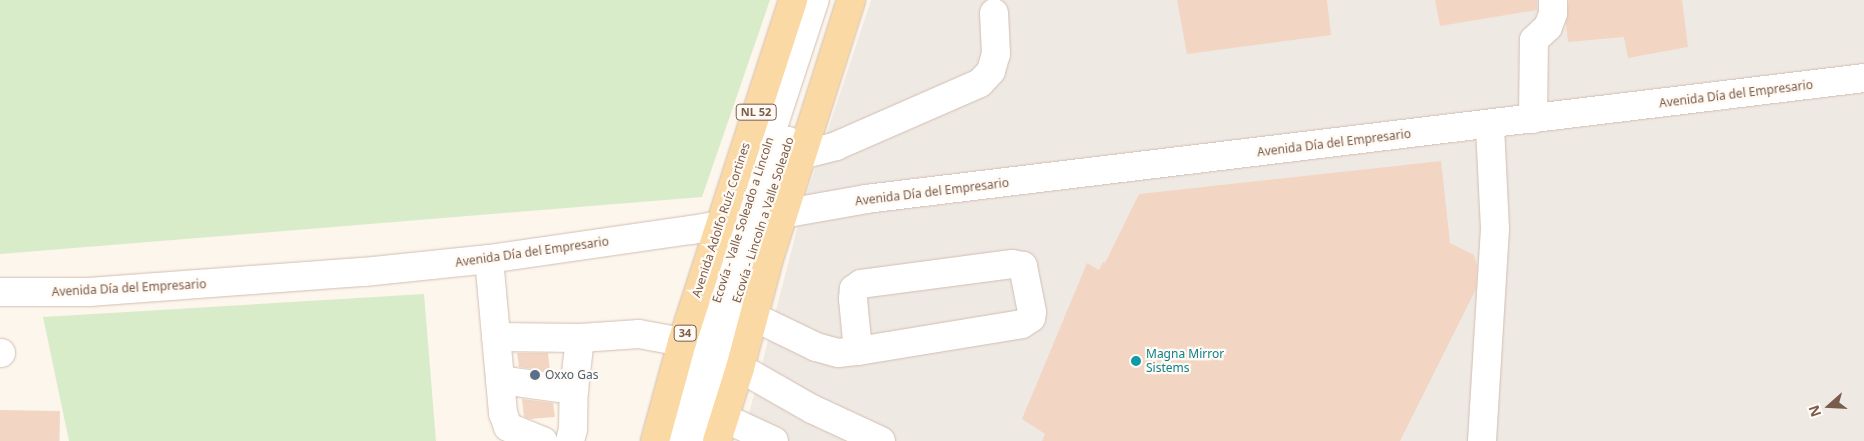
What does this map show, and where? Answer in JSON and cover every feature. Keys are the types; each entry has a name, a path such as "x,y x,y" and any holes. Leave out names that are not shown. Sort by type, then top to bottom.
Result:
{"main road":[{"name":"Avenida Adolfo Ruíz Cortines","path":"720,430 740,368 752,316 752,219 793,0"},
{"name":"Avenida Adolfo Ruíz Cortines","path":"655,441 682,342 752,219 801,154 851,0"}],"street":[{"name":"Ecovía - Valle Soleado a Lincoln","path":"673,441 700,349 752,219 815,0"},
{"name":"Ecovía - Lincoln a Valle Soleado","path":"696,441 719,357 752,219 832,0"},
{"path":"1533,119 1534,40 1548,27 1553,14 1553,0"},
{"path":"801,154 836,146 980,83 990,71 996,54 994,13"},
{"name":"Avenida Día del Empresario","path":"0,292 89,292 364,272 489,259 752,219 866,199 1490,125 1864,78"},
{"path":"1482,441 1495,229 1490,125"},
{"path":"489,259 503,413 508,427 543,441"},
{"path":"752,316 816,347 838,353 858,351 1028,322 1032,312 1023,266 1012,264 860,284 854,289 853,299 858,351"},
{"path":"496,337 580,338 639,334 682,342"},
{"path":"570,441 573,429 574,390 580,338"},
{"path":"740,368 812,409 881,441"},
{"path":"500,380 574,390"},
{"path":"720,430 774,441"}],"shaded area":[{"path":"871,0 1864,0 1864,441 742,441 804,202"}],"green space":[{"path":"0,0 770,0 702,197 0,254"},
{"path":"424,294 436,441 69,441 43,317"}],"building":[{"path":"1177,0 1327,0 1331,35 1187,54"},
{"path":"1435,0 1537,0 1537,10 1440,26"},
{"path":"1569,0 1682,0 1688,47 1628,58 1624,37 1568,42 1566,24"},
{"path":"1441,161 1450,243 1474,255 1477,265 1476,289 1400,441 1042,441 1045,434 1022,419 1087,263 1099,270 1103,262 1105,263 1139,194"},
{"path":"517,353 548,353 550,371 519,367"},
{"path":"522,399 553,403 555,417 530,419 524,417"},
{"path":"0,410 60,411 59,441 0,441"}],"place":[{"name":"Magna Mirror Sistems","path":"1136,361"},
{"name":"Oxxo Gas","path":"535,375"}]}
